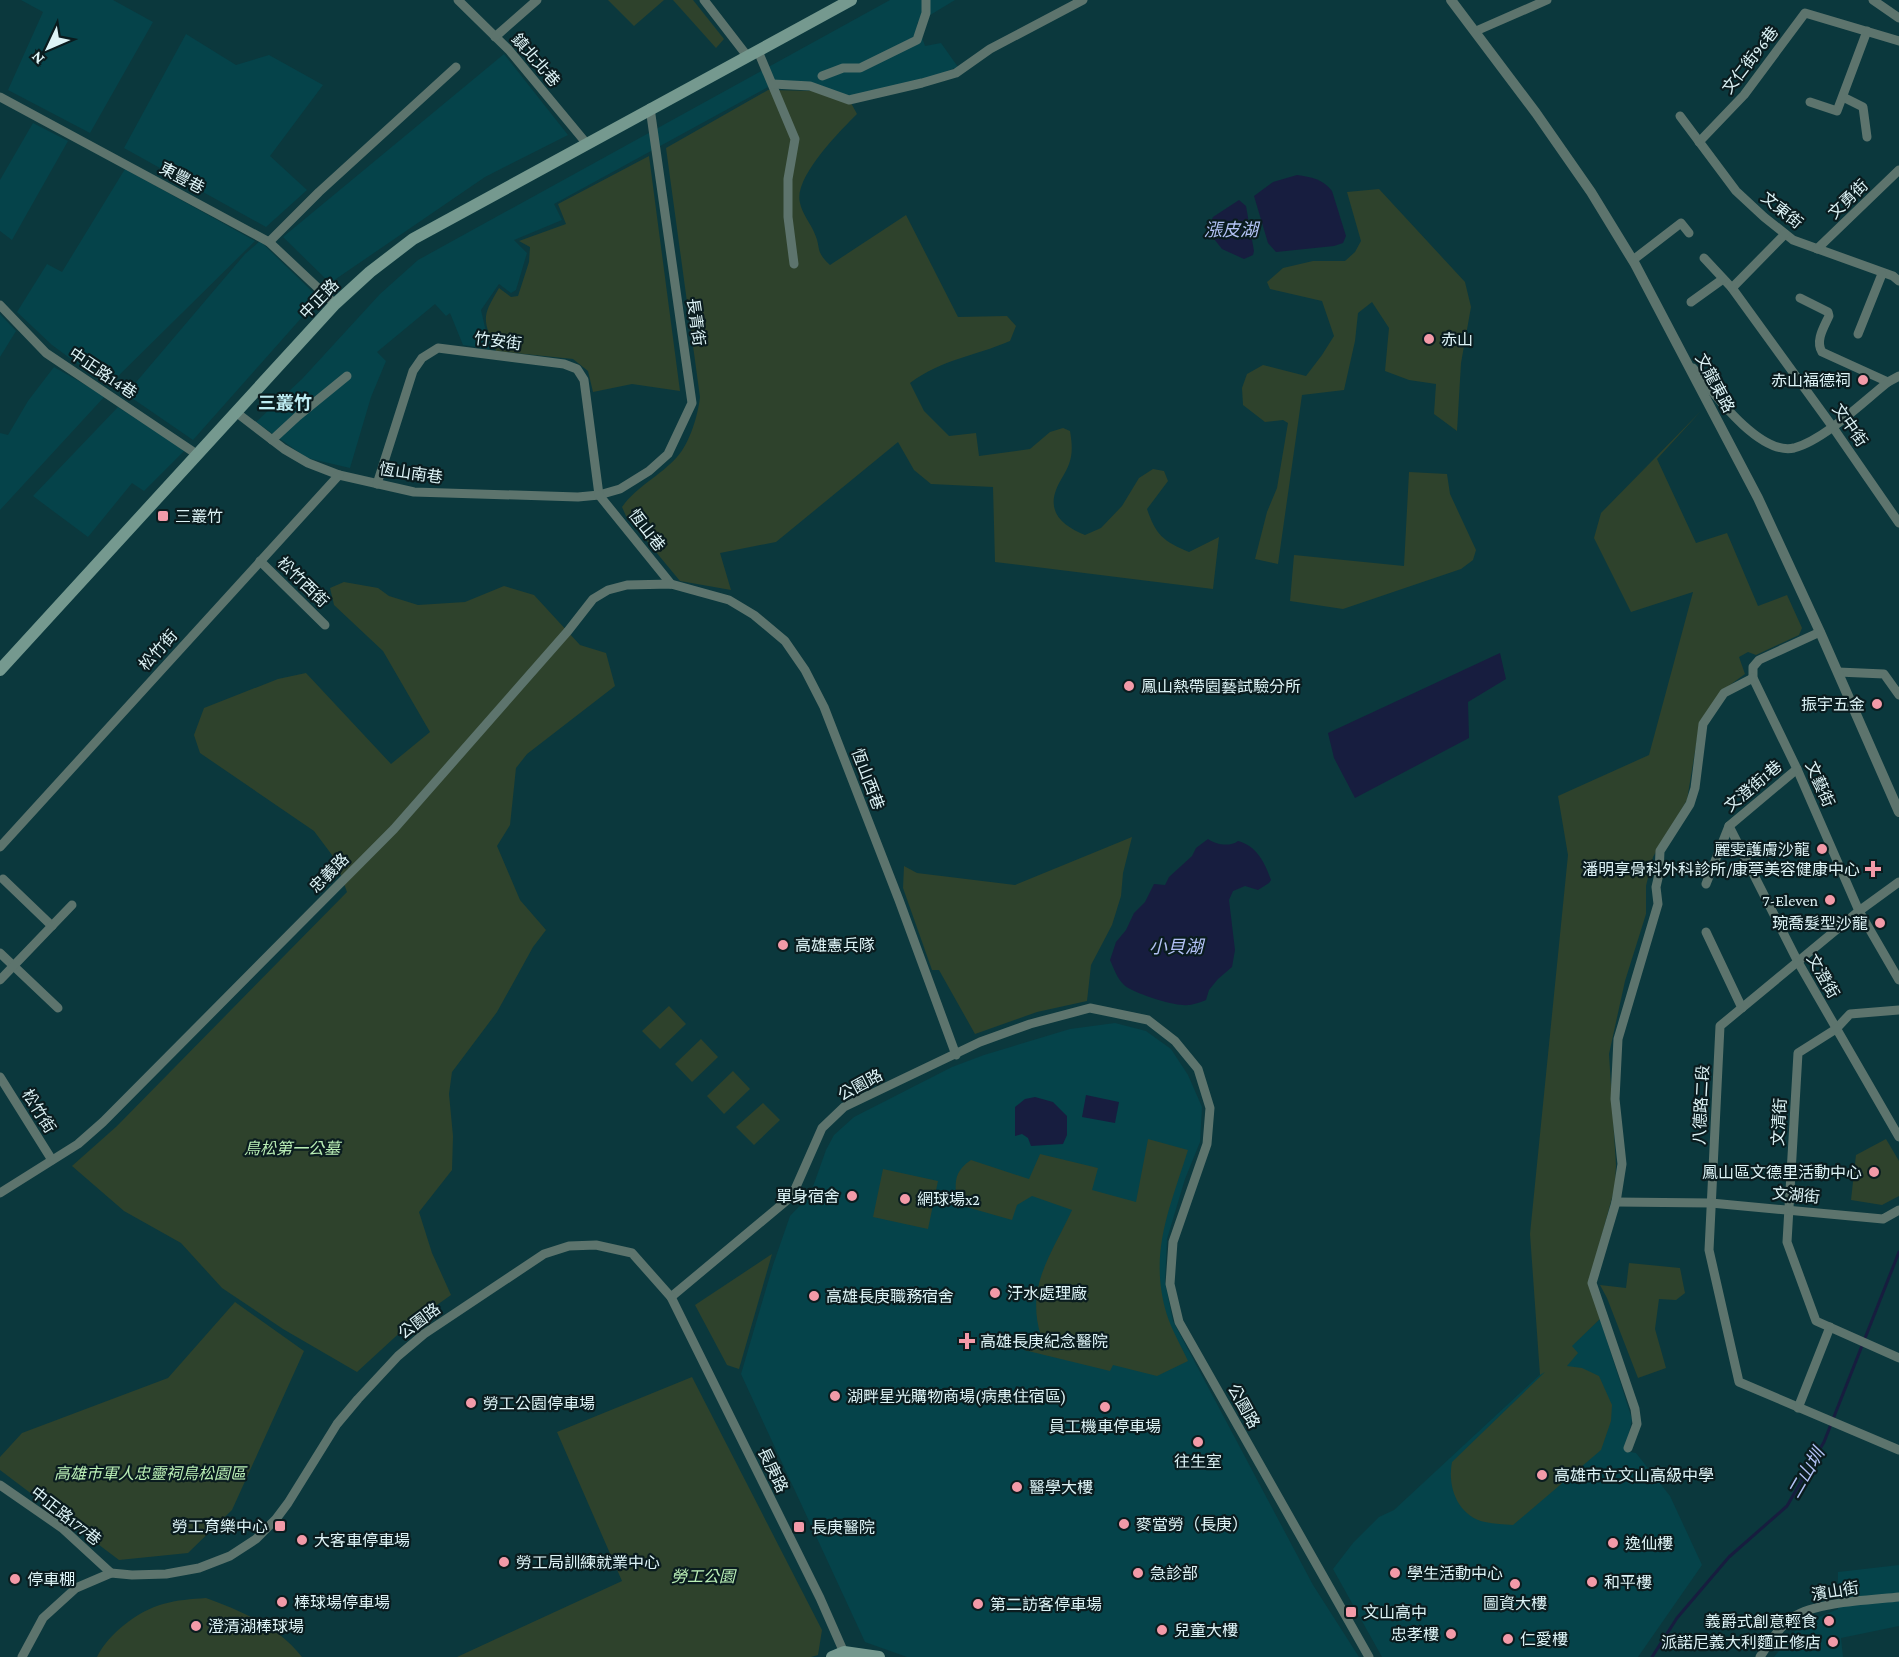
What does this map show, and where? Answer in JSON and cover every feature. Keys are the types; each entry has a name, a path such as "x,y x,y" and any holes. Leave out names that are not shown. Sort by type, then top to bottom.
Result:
{"main road":[{"name":"中正路","path":"0,670 335,304 370,272 413,239 851,0"},
{"path":"840,1655 879,1657"}],"street":[{"name":"鎮北北巷","path":"458,0 509,50 587,144"},
{"path":"495,37 537,0"},
{"path":"704,0 753,54 773,84 795,139 788,179 788,217 794,264"},
{"path":"822,76 843,68 860,68 917,40 926,13 926,0"},
{"path":"773,84 810,87 849,100 922,83 956,73 990,49 1083,0"},
{"name":"文龍東路","path":"1451,0 1476,31 1591,192 1633,260 1758,498 1899,812"},
{"path":"1476,31 1546,0"},
{"path":"1873,0 1899,18"},
{"name":"文仁街96巷","path":"1699,142 1744,95 1805,13 1899,41"},
{"path":"1810,102 1837,111 1867,31"},
{"path":"269,242 319,192 456,67"},
{"name":"東豐巷","path":"0,97 269,242 335,304"},
{"path":"1843,97 1863,107 1867,137"},
{"name":"長青街","path":"600,495 620,489 650,471 668,454 692,403 650,108"},
{"name":"文東街","path":"1680,116 1736,191 1785,234 1793,240 1891,277"},
{"name":"文勇街","path":"1817,249 1899,170"},
{"path":"1633,260 1681,223 1689,233"},
{"path":"1732,288 1785,234"},
{"name":"文中街","path":"1704,258 1732,288 1899,523"},
{"path":"1858,334 1891,277 1899,268"},
{"path":"1691,302 1723,279"},
{"path":"1800,298 1828,312 1819,342 1822,352 1888,382"},
{"name":"中正路14巷","path":"0,305 46,353 198,455"},
{"name":"竹安街","path":"377,484 413,371 422,358 438,348 564,364 577,369 584,380 600,495"},
{"path":"1685,359 1737,421 1758,436 1782,448 1794,448 1810,441 1888,382 1898,377"},
{"path":"273,440 347,376"},
{"name":"恆山南巷","path":"237,413 308,463 339,475 377,484 414,492 578,497 600,495"},
{"name":"松竹街","path":"0,847 339,475"},
{"name":"恆山巷","path":"600,495 671,584"},
{"name":"松竹西街","path":"260,561 325,625"},
{"name":"恆山西巷","path":"671,584 729,600 754,615 785,641 805,670 828,718 956,1055"},
{"name":"忠義路","path":"0,1193 78,1144 103,1122 394,829 568,631 593,599 608,590 627,585 671,584"},
{"path":"1628,1448 1637,1424 1635,1409 1592,1283 1616,1202 1622,1164 1615,1099 1618,1039 1659,904 1656,887 1660,851 1690,804 1695,788 1703,724 1725,693 1753,678 1753,667 1759,660 1820,632"},
{"path":"1838,672 1884,674 1899,694"},
{"name":"文藝街","path":"1753,678 1797,769 1859,911 1899,980"},
{"name":"文澄街1巷","path":"1729,826 1797,769"},
{"path":"1706,884 1729,826"},
{"name":"文澄街","path":"1729,826 1798,962 1899,1137"},
{"path":"3,879 52,926"},
{"name":"八德路二段","path":"1899,882 1859,911 1720,1026 1709,1250 1739,1382 1899,1450"},
{"path":"0,980 72,905"},
{"path":"1706,932 1742,1008"},
{"path":"0,953 58,1008"},
{"name":"公園路","path":"21,1657 43,1618 76,1588 111,1573 166,1574 199,1568 230,1556 256,1539 288,1503 337,1424 398,1356 424,1334 544,1254 569,1246 596,1245 632,1253 671,1297 792,1196 822,1128 844,1107 980,1042 1030,1024 1090,1008 1148,1020 1175,1041 1198,1069 1210,1108 1207,1144 1173,1242 1170,1284 1179,1322 1369,1657"},
{"name":"文清街","path":"1899,1010 1850,1014 1836,1029 1798,1053 1787,1242 1816,1321 1899,1358"},
{"name":"松竹街","path":"0,1077 52,1160"},
{"name":"文湖街","path":"1616,1202 1711,1203 1883,1219 1899,1210"},
{"name":"長庚路","path":"671,1297 820,1598 840,1655"},
{"path":"1798,1408 1830,1327"},
{"name":"中正路177巷","path":"0,1485 62,1528 111,1573"},
{"name":"濱山街","path":"1760,1657 1780,1629 1791,1618 1805,1611 1899,1596"}],"shaded area":[{"path":"21,0 113,0 153,22 90,133 8,90 43,12"},
{"path":"890,0 955,0 917,23 925,46 941,43 958,67 924,80 852,97 810,84 770,86 554,204 562,220 514,240 527,253 516,290 511,293 499,284 481,310 490,349 463,345 450,313 446,316 435,304 377,352 386,361 371,397 350,468 307,458 256,422 302,379 380,294 418,260"},
{"path":"186,34 236,65 269,55 323,85 270,156 307,190 266,227 124,148"},
{"path":"504,54 568,135 485,177 330,283 283,237"},
{"path":"33,123 68,141 12,240 0,231 0,180"},
{"path":"125,169 255,241 108,386 52,345 17,312 47,264 62,272"},
{"path":"260,241 319,298 193,440 126,394 245,254"},
{"path":"0,314 16,331 0,357"},
{"path":"54,367 105,396 0,510 0,433 8,435 28,401"},
{"path":"118,407 185,450 144,491 132,483 88,537 33,496"},
{"name":"高雄長庚紀念醫院","path":"1115,1023 1146,1031 1171,1049 1188,1075 1202,1107 1200,1142 1185,1179 1167,1239 1165,1282 1173,1321 1313,1585 1359,1657 907,1657 865,1642 741,1374 790,1216 810,1195 826,1150 834,1135 854,1117 952,1067 1070,1029"},
{"name":"高雄市立文山高級中學","path":"1600,1319 1632,1419 1625,1451 1636,1453 1670,1496 1702,1565 1638,1657 1382,1657 1333,1569 1353,1543 1379,1517 1394,1510"},
{"path":"1899,1565 1899,1626 1841,1638 1843,1657 1774,1657 1800,1625 1838,1609 1838,1572"}],"green space":[{"path":"608,0 664,0 634,26"},
{"path":"673,0 693,0 724,39 716,48"},
{"path":"768,90 816,91 851,103 857,114 810,168 800,193 801,207 814,232 820,252 830,265 906,215 958,317 1007,316 1016,326 1010,341 935,368 910,383 924,411 949,436 976,433 979,456 1030,449 1050,432 1063,428 1070,431 1072,448 1070,460 1056,490 1054,506 1056,513 1065,524 1085,535 1101,528 1122,506 1139,478 1153,469 1164,471 1168,481 1147,509 1150,518 1162,536 1189,552 1219,537 1213,589 995,562 993,487 931,484 914,470 898,442 776,542 720,553 731,590 680,581 626,516 622,507 682,451 693,428 700,397 666,148"},
{"path":"649,156 680,391 632,384 593,392 588,371 573,359 496,351 486,325 487,313 499,288 511,297 518,296 529,262 530,247 519,241 566,224 558,204"},
{"path":"1379,189 1465,282 1471,307 1461,363 1457,431 1434,414 1436,384 1409,380 1385,371 1389,328 1372,302 1358,313 1355,341 1344,390 1302,395 1278,564 1255,559 1267,512 1277,488 1288,423 1283,420 1265,422 1243,405 1242,388 1247,374 1263,365 1306,376 1334,336 1322,301 1270,289 1267,282 1283,268 1313,261 1345,261 1355,252 1361,241 1347,192"},
{"path":"1701,411 1657,459 1696,543 1727,533 1758,606 1787,595 1802,628 1799,635 1756,655 1748,652 1739,657 1745,674 1723,690 1700,721 1687,800 1653,857 1646,886 1646,914 1625,981 1609,1054 1616,1165 1615,1187 1589,1282 1600,1319 1572,1346 1578,1353 1567,1366 1582,1368 1599,1376 1612,1405 1611,1421 1601,1450 1513,1525 1488,1523 1468,1514 1456,1499 1451,1481 1452,1462 1545,1372 1540,1375 1530,1234 1568,855 1558,796 1649,755 1693,592 1631,612 1594,538 1601,513"},
{"path":"1409,472 1447,474 1450,494 1476,550 1473,560 1461,569 1343,609 1290,601 1294,555 1404,566"},
{"name":"鳥松第一公墓","path":"344,582 378,588 389,596 418,605 465,602 504,586 534,595 580,645 606,653 615,686 527,754 516,768 510,825 497,846 520,900 546,930 533,947 497,1012 452,1072 449,1094 453,1136 452,1170 419,1212 432,1253 451,1295 406,1327 357,1372 283,1329 222,1288 181,1243 124,1211 72,1166 117,1126 347,892 335,859 314,831 200,753 194,735 204,708 278,679 306,673 391,764 430,732 383,651 334,605 330,588"},
{"path":"1132,837 1123,873 1121,896 1112,925 1091,965 1087,1001 1037,1012 975,1034 939,970 932,970 903,888 904,866 917,873 1015,885"},
{"path":"669,1006 686,1024 660,1049 642,1031"},
{"path":"701,1039 718,1057 692,1082 675,1064"},
{"path":"733,1071 750,1089 724,1114 707,1096"},
{"path":"763,1103 780,1120 754,1145 736,1127"},
{"path":"1148,1139 1188,1150 1168,1211 1160,1271 1167,1315 1188,1361 1157,1376 1113,1365 1110,1371 1024,1350 1041,1336 1036,1301 1039,1286 1049,1256 1072,1210 1032,1196 1017,1205 1012,1220 956,1204 958,1174 971,1160 1029,1179 1040,1154 1098,1168 1092,1190 1136,1202"},
{"path":"1886,1139 1899,1161 1899,1196 1882,1205 1851,1200 1856,1155"},
{"name":"網球場x2","path":"883,1169 938,1181 928,1229 873,1217"},
{"path":"772,1254 739,1369 727,1365 695,1305"},
{"path":"1629,1263 1680,1268 1685,1293 1676,1300 1659,1299 1655,1329 1666,1368 1638,1378 1600,1285 1626,1288"},
{"name":"高雄市軍人忠靈祠鳥松園區","path":"235,1302 304,1351 232,1510 188,1553 119,1560 0,1470 0,1457 22,1433 168,1378"},
{"name":"勞工公園","path":"692,1377 822,1630 818,1655 811,1657 457,1657 622,1581 557,1432"},
{"name":"澄清湖棒球場","path":"206,1598 245,1614 270,1628 302,1657 97,1657 102,1648 125,1624 153,1607"}],"water":[{"path":"1297,175 1321,181 1332,191 1346,236 1343,243 1276,252 1268,243 1254,196 1273,182"},
{"name":"漲皮湖","path":"1239,200 1246,206 1254,251 1253,255 1244,259 1222,249 1207,230 1213,217"},
{"path":"1500,653 1506,679 1468,702 1469,738 1355,798 1334,758 1328,733"},
{"name":"小貝湖","path":"1208,839 1223,844 1238,841 1245,843 1263,862 1271,880 1258,890 1245,886 1233,891 1229,900 1235,950 1232,967 1209,990 1206,1000 1186,1005 1143,995 1124,985 1119,979 1110,960 1116,942 1126,930 1134,913 1145,902 1154,884 1165,885 1169,877 1192,856 1196,848"},
{"path":"1086,1095 1119,1102 1115,1123 1082,1117"},
{"path":"1035,1097 1053,1102 1067,1116 1067,1135 1063,1144 1031,1146 1028,1138 1022,1134 1015,1136 1015,1107 1025,1099"}],"waterway":[{"name":"二山圳","path":"1652,1657 1677,1618 1729,1557 1787,1506 1824,1442 1899,1252"}],"place":[{"name":"赤山","path":"1429,339"},
{"name":"赤山福德祠","path":"1863,380"},
{"name":"三叢竹","path":"163,516"},
{"name":"鳳山熱帶園藝試驗分所","path":"1129,686"},
{"name":"振宇五金","path":"1877,704"},
{"name":"麗雯護膚沙龍","path":"1822,849"},
{"name":"潘明享骨科外科診所/康葶美容健康中心","path":"1873,869"},
{"name":"7-Eleven","path":"1830,900"},
{"name":"琬喬髮型沙龍","path":"1880,923"},
{"name":"高雄憲兵隊","path":"783,945"},
{"name":"鳳山區文德里活動中心","path":"1874,1172"},
{"name":"單身宿舍","path":"852,1196"},
{"name":"網球場x2","path":"905,1199"},
{"name":"汙水處理廠","path":"995,1293"},
{"name":"高雄長庚職務宿舍","path":"814,1296"},
{"name":"高雄長庚紀念醫院","path":"967,1341"},
{"name":"湖畔星光購物商場(病患住宿區)","path":"835,1396"},
{"name":"勞工公園停車場","path":"471,1403"},
{"name":"員工機車停車場","path":"1105,1407"},
{"name":"往生室","path":"1198,1442"},
{"name":"高雄市立文山高級中學","path":"1542,1475"},
{"name":"醫學大樓","path":"1017,1487"},
{"name":"麥當勞（長庚）","path":"1124,1524"},
{"name":"勞工育樂中心","path":"280,1526"},
{"name":"長庚醫院","path":"799,1527"},
{"name":"大客車停車場","path":"302,1540"},
{"name":"逸仙樓","path":"1613,1543"},
{"name":"勞工局訓練就業中心","path":"504,1562"},
{"name":"急診部","path":"1138,1573"},
{"name":"學生活動中心","path":"1395,1573"},
{"name":"停車棚","path":"15,1579"},
{"name":"和平樓","path":"1592,1582"},
{"name":"圖資大樓","path":"1515,1584"},
{"name":"棒球場停車場","path":"282,1602"},
{"name":"第二訪客停車場","path":"978,1604"},
{"name":"文山高中","path":"1351,1612"},
{"name":"義爵式創意輕食","path":"1829,1621"},
{"name":"澄清湖棒球場","path":"196,1626"},
{"name":"兒童大樓","path":"1162,1630"},
{"name":"忠孝樓","path":"1451,1634"},
{"name":"仁愛樓","path":"1508,1639"},
{"name":"派諾尼義大利麵正修店","path":"1833,1642"}],"district":[{"name":"三叢竹","path":"285,403"}]}
